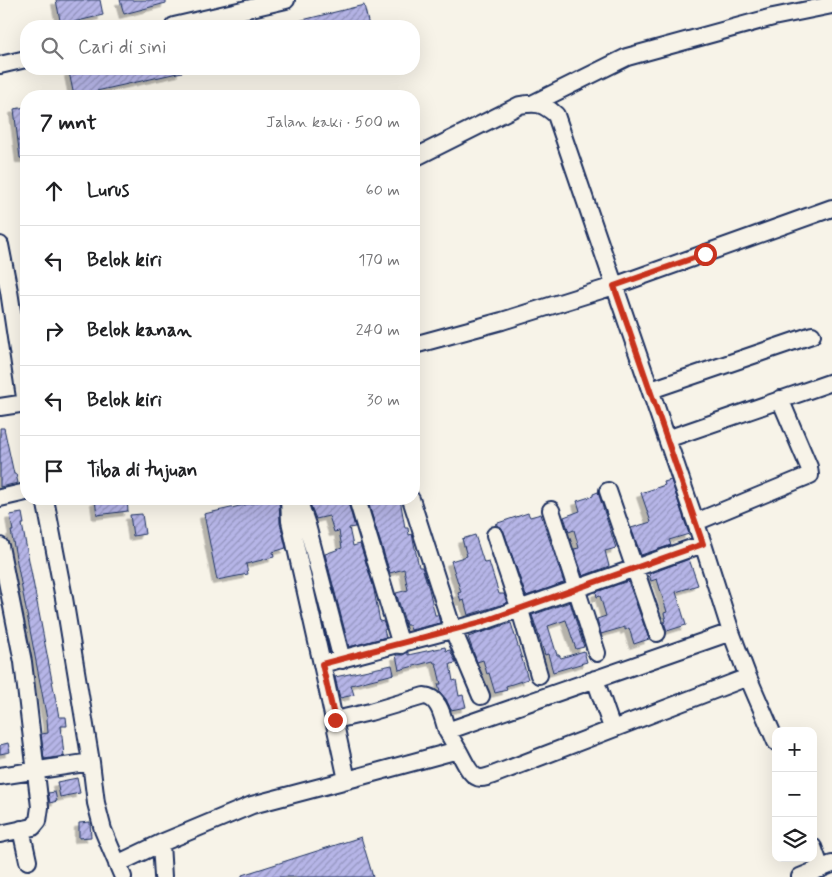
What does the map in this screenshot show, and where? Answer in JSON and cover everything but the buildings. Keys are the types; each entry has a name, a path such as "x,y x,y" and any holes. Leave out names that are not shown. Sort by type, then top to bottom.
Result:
{"street":[{"path":"191,20 227,7 286,0"},
{"path":"420,155 520,106 534,103 626,57 773,17 832,5"},
{"path":"0,65 20,60"},
{"path":"534,103 548,107 556,115 668,439 731,632 772,733"},
{"path":"420,343 502,321 614,286 832,208"},
{"path":"0,245 5,292 20,371"},
{"path":"651,390 812,335"},
{"path":"668,439 832,382"},
{"path":"696,522 810,475 810,467 780,400"},
{"path":"0,407 20,404"},
{"path":"608,491 657,633"},
{"path":"0,498 20,493"},
{"path":"46,505 64,598 96,803 103,830 120,870 161,843 252,805 458,750"},
{"path":"289,505 290,522 347,780"},
{"path":"300,505 342,660"},
{"path":"359,505 401,645"},
{"path":"412,505 453,630 481,696"},
{"path":"551,510 597,653"},
{"path":"494,535 520,610 539,675"},
{"path":"322,664 401,645 520,610 634,567 703,544"},
{"path":"0,546 23,662 34,770 39,792 38,821 33,827 0,834"},
{"path":"447,731 731,632"},
{"path":"335,720 429,696 435,701 447,731 471,772 482,778 498,774 612,728 748,677"},
{"path":"595,679 612,728"},
{"path":"0,776 91,762"},
{"path":"21,830 28,861"},
{"path":"161,843 163,877"},
{"path":"800,877 826,867 817,854"}],"route":[{"path":"335,720 322,664 401,645 482,622 703,544 614,286 705,254"}]}
